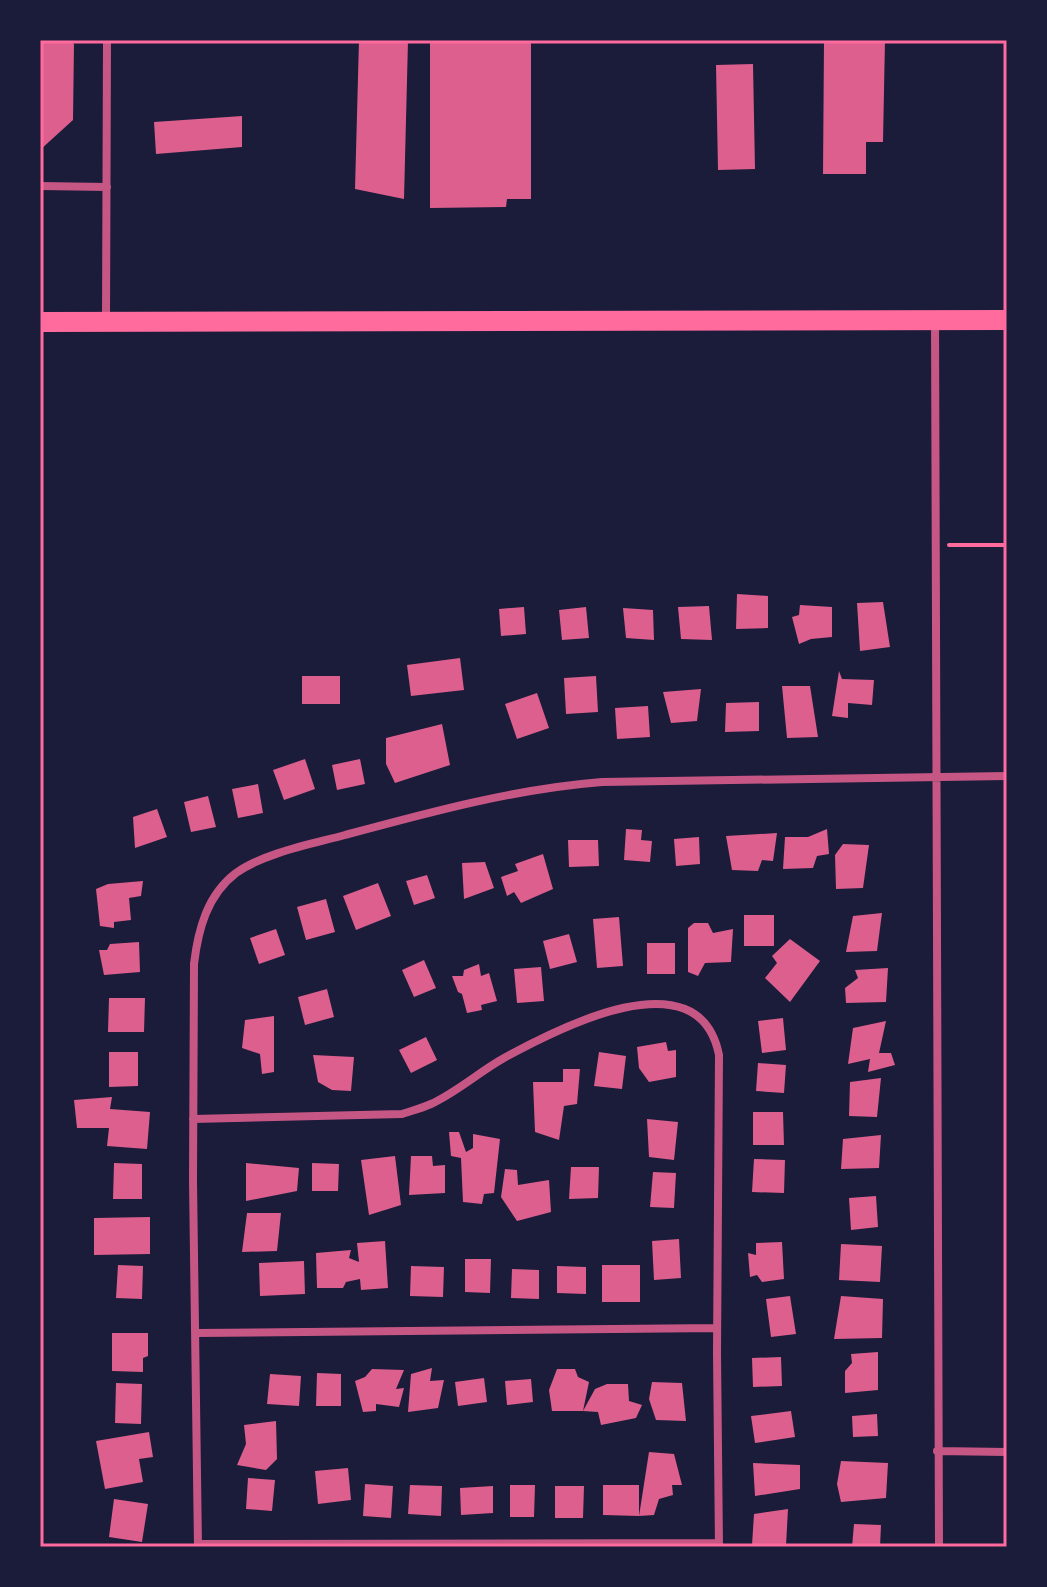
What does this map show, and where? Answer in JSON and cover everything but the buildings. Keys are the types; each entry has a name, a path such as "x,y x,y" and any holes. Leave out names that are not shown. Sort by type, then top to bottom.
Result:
{"main road":[{"path":"40,322 1007,320"}],"street":[{"path":"106,322 107,40"},
{"path":"40,186 107,187"},
{"path":"935,320 939,1547"},
{"path":"193,1119 402,1114 432,1104 504,1058 619,1007 645,1004 679,1007 695,1013 716,1040 719,1055 719,1545 198,1546 193,1119 194,964 197,939 206,913 217,893 236,873 256,862 388,823 511,793 602,782 1007,776"},
{"path":"196,1333 717,1328"},
{"path":"937,1451 1007,1452"}],"path":[{"path":"936,545 1007,545"}]}
